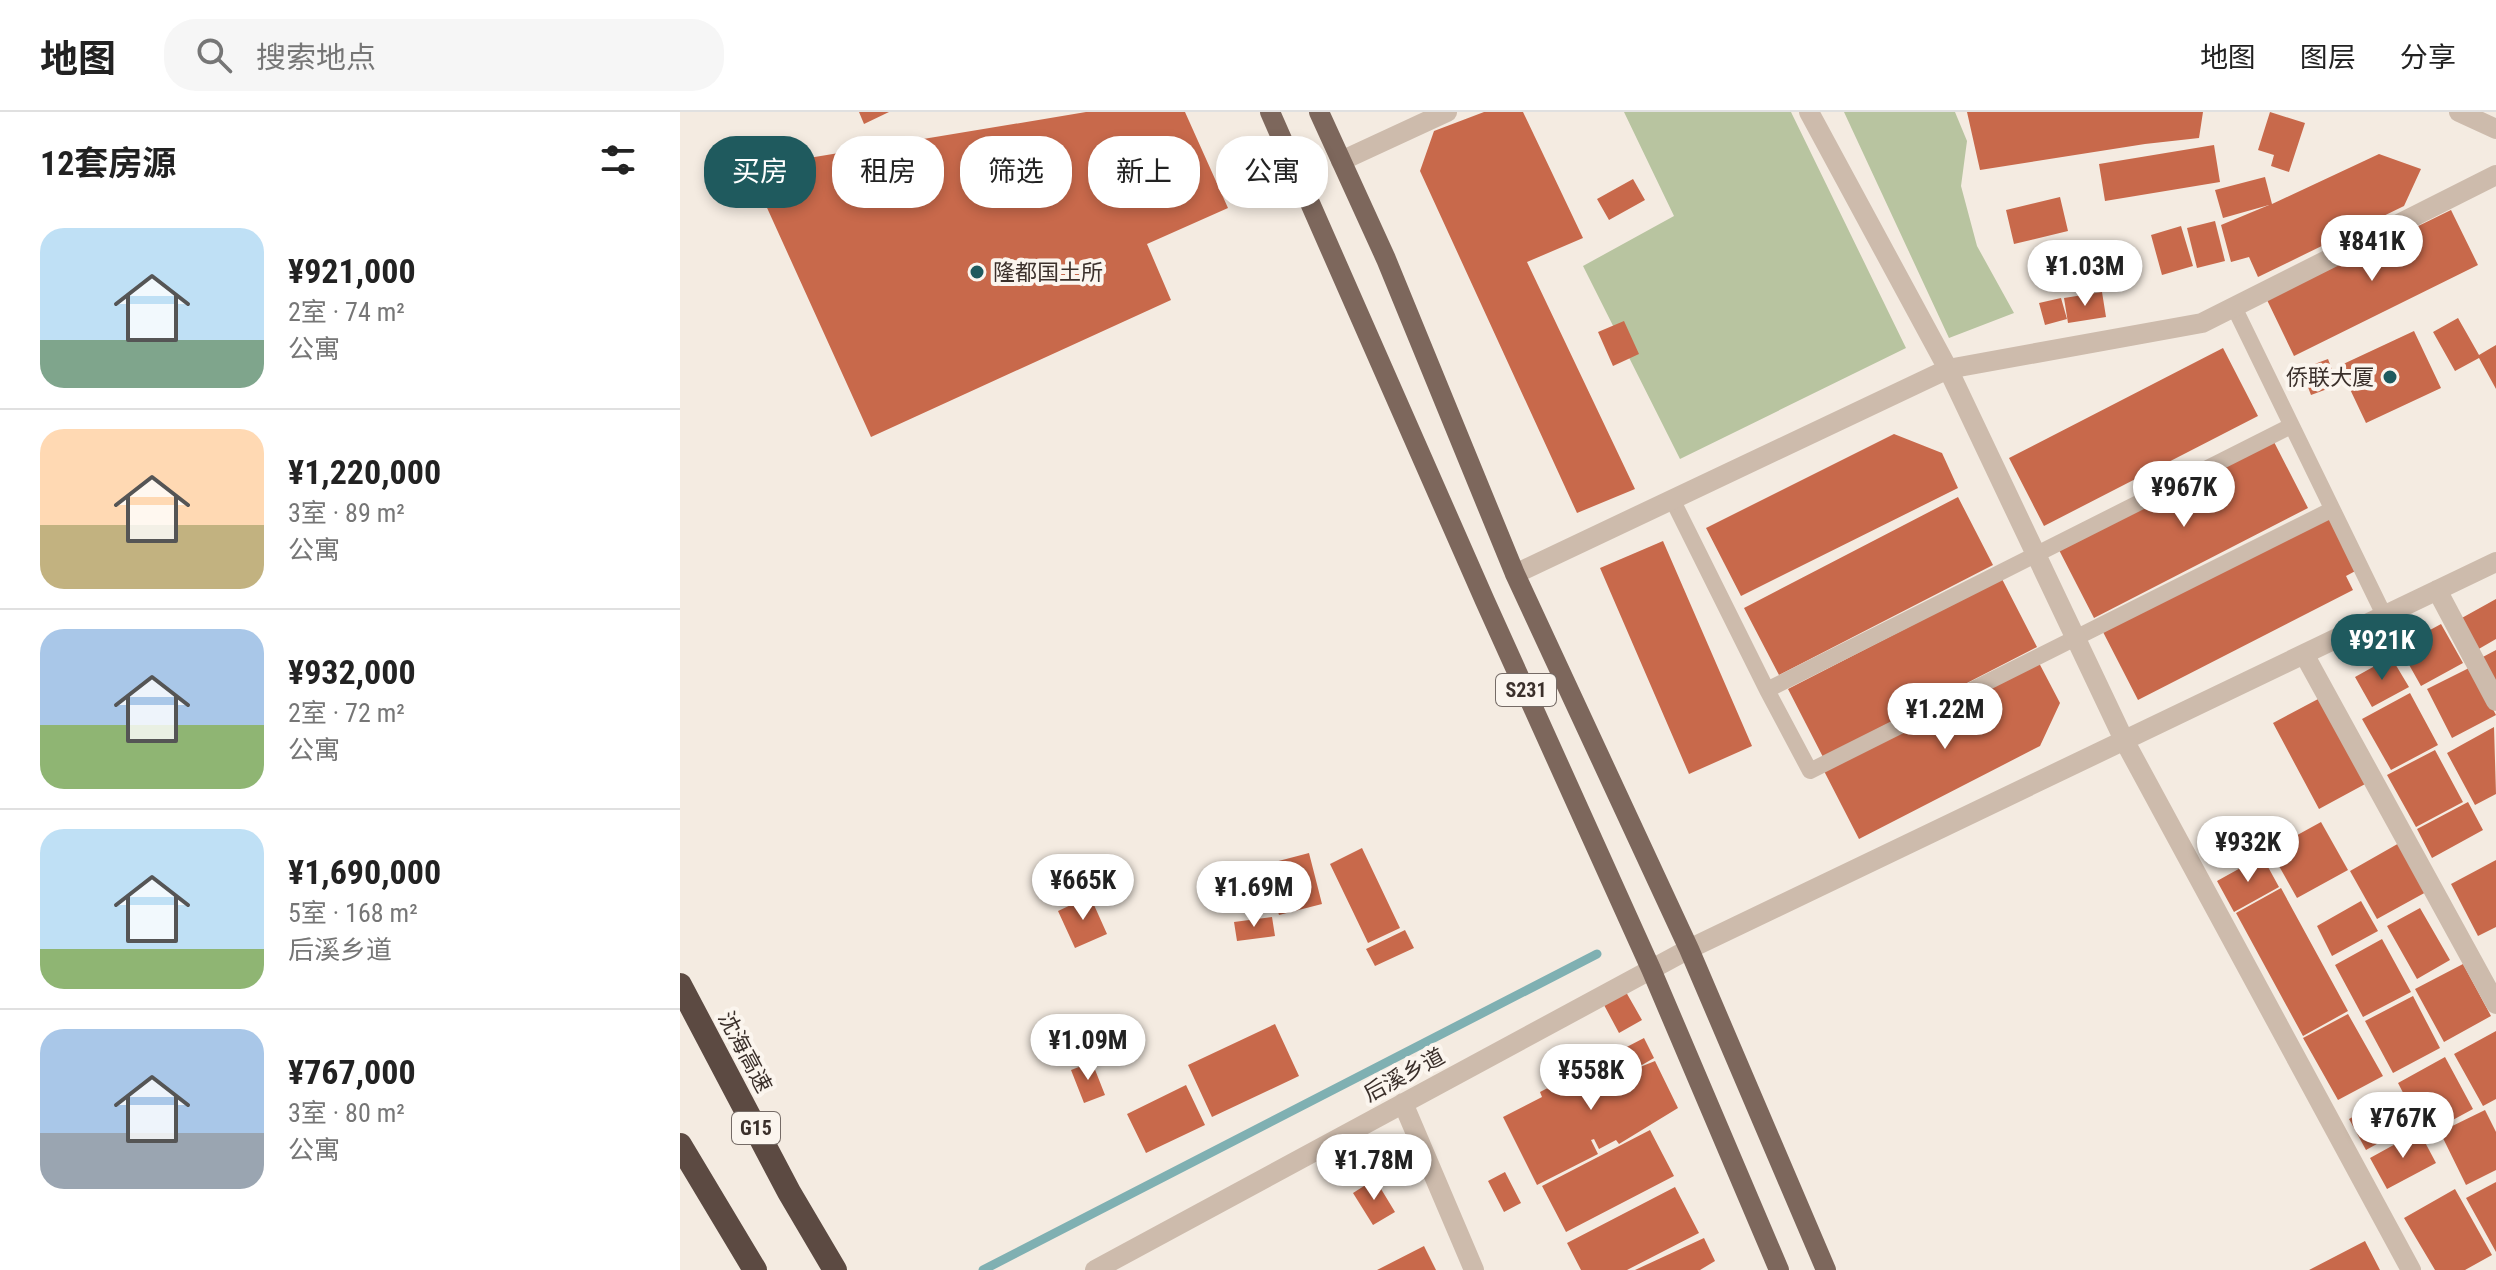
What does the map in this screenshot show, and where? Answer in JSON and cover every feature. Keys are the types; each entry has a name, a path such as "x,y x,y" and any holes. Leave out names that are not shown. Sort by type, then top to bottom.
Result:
{"highway":[{"name":"沈海高速","path":"680,985 789,1192 835,1270"},
{"path":"680,1145 755,1270"}],"main road":[{"name":"S231","path":"1270,112 1651,969 1779,1270"},
{"name":"S231","path":"1319,112 1386,259 1515,574 1689,949 1826,1270"}],"street":[{"path":"1341,161 1447,112"},
{"path":"1809,112 1948,369 2124,740 2411,1270"},
{"path":"2459,112 2496,129"},
{"path":"1515,574 1948,369 2202,323 2496,175"},
{"name":"后溪乡道","path":"1095,1270 1689,949 2496,562"},
{"path":"2437,590 2496,701"},
{"path":"2304,654 2496,1004"},
{"path":"1403,1103 1474,1270"}],"lane":[{"path":"2234,307 2384,615"},
{"path":"1767,690 2291,426"},
{"path":"1672,499 1810,771 2331,510"}],"green space":[{"path":"1624,112 1791,112 1906,348 1680,459 1583,266 1674,216"},
{"path":"1844,112 1955,112 1967,141 1961,186 1977,246 2014,313 1949,338"}],"building":[{"path":"859,112 889,112 864,124"},
{"name":"隆都国土所","path":"1086,112 1185,112 1196,136 1088,136 1088,208 1200,208 1200,145 1216,181 1216,208 1228,208 1147,244 1171,300 871,437 767,208 816,208 816,157 832,154 832,208 944,208 944,136 942,136"},
{"path":"1484,112 1523,112 1583,238 1527,262 1635,489 1577,513 1420,171 1434,131"},
{"path":"1967,112 2203,112 2199,138 1980,170"},
{"path":"2270,112 2305,123 2289,172 2271,166 2274,155 2258,150"},
{"path":"2214,145 2220,182 2105,201 2099,164"},
{"path":"2379,154 2421,169 2404,206 2258,277 2249,257 2231,262 2221,225 2269,205 2223,218 2215,190 2265,177 2272,204"},
{"path":"1633,179 1645,200 1609,220 1597,199"},
{"path":"2060,197 2068,231 2014,244 2006,210"},
{"path":"2451,210 2478,265 2294,356 2267,300"},
{"path":"2215,221 2225,261 2197,268 2187,228"},
{"path":"2181,226 2193,266 2162,275 2151,235"},
{"path":"2102,292 2106,317 2068,323 2064,298"},
{"path":"2061,298 2067,319 2045,325 2039,303"},
{"path":"2458,318 2479,355 2496,345 2496,389 2479,358 2455,371 2433,332"},
{"path":"1624,321 1639,354 1613,366 1598,332"},
{"name":"侨联大厦","path":"2414,331 2441,388 2366,423 2339,366"},
{"path":"2223,348 2258,416 2044,526 2009,458"},
{"path":"2328,359 2338,385 2311,395 2301,369"},
{"path":"1894,434 1942,453 1958,488 1741,596 1706,528"},
{"path":"2273,440 2308,508 2094,618 2059,550"},
{"path":"1958,497 1993,565 1779,675 1744,608"},
{"path":"2331,512 2361,568 2346,576 2353,590 2138,700 2103,632"},
{"path":"1663,541 1752,746 1689,774 1600,568"},
{"path":"2002,579 2037,647 1823,757 1788,689"},
{"path":"2496,599 2496,639 2477,650 2460,619"},
{"path":"2441,624 2463,663 2421,686 2399,647"},
{"path":"2496,650 2496,691 2479,659"},
{"path":"2391,657 2409,687 2372,707 2355,677"},
{"path":"2038,661 2060,703 2040,746 1859,839 1824,771"},
{"path":"2471,667 2496,715 2452,738 2427,689"},
{"path":"2410,693 2438,745 2391,770 2362,719"},
{"path":"2320,698 2367,783 2319,809 2273,723"},
{"path":"2494,727 2496,794 2475,805 2447,753"},
{"path":"2435,750 2463,802 2416,827 2387,775"},
{"path":"2468,802 2483,830 2432,858 2417,829"},
{"path":"2321,822 2348,870 2297,898 2270,850"},
{"path":"2401,842 2428,891 2377,919 2350,871"},
{"path":"1362,848 1400,928 1368,943 1330,864"},
{"path":"1309,853 1322,904 1279,915 1275,902 1244,910 1238,884 1229,886 1225,875"},
{"path":"2262,856 2279,887 2234,912 2217,881"},
{"path":"2496,860 2496,927 2478,936 2451,884"},
{"path":"2281,888 2348,1011 2303,1036 2236,913"},
{"path":"1090,896 1107,934 1075,948 1058,911"},
{"path":"2361,901 2378,931 2332,956 2317,926"},
{"path":"2420,908 2450,960 2417,979 2387,926"},
{"path":"1272,917 1275,936 1237,941 1234,922"},
{"path":"1405,930 1414,948 1375,966 1366,949"},
{"path":"2382,939 2411,992 2363,1017 2335,965"},
{"path":"2463,964 2491,1016 2444,1042 2415,989"},
{"path":"1626,992 1642,1020 1619,1033 1604,1005"},
{"path":"2413,996 2440,1048 2393,1073 2365,1021"},
{"path":"2348,1014 2383,1076 2338,1100 2303,1038"},
{"path":"1275,1024 1299,1076 1212,1117 1188,1065"},
{"path":"2496,1031 2496,1099 2483,1106 2454,1054"},
{"path":"1644,1038 1654,1058 1635,1069 1655,1061 1678,1108 1619,1144 1616,1140 1599,1149 1594,1139 1591,1140 1598,1154 1537,1185 1503,1117 1542,1097 1540,1092"},
{"path":"2445,1057 2473,1109 2425,1135 2398,1083"},
{"path":"1092,1062 1105,1095 1084,1103 1071,1070"},
{"path":"1186,1085 1205,1125 1146,1153 1127,1114"},
{"path":"2394,1094 2411,1125 2366,1150 2349,1119"},
{"path":"2485,1110 2496,1132 2496,1170 2466,1185 2440,1132"},
{"path":"1650,1130 1674,1176 1566,1232 1542,1186"},
{"path":"2419,1131 2436,1163 2387,1189 2370,1158"},
{"path":"1505,1172 1521,1203 1504,1212 1488,1181"},
{"path":"1375,1179 1395,1212 1373,1225 1353,1193"},
{"path":"2496,1182 2496,1252 2466,1198"},
{"path":"1675,1187 1699,1233 1627,1270 1581,1270 1567,1243"},
{"path":"2455,1189 2492,1255 2465,1270 2435,1270 2404,1218"},
{"path":"1704,1238 1715,1261 1700,1270 1635,1270"},
{"path":"2365,1241 2380,1270 2309,1270"},
{"path":"1424,1246 1436,1270 1377,1270"}],"waterway":[{"path":"983,1270 1597,954"}],"place":[{"name":"隆都国土所","path":"977,272"},
{"name":"侨联大厦","path":"2390,377"}]}
